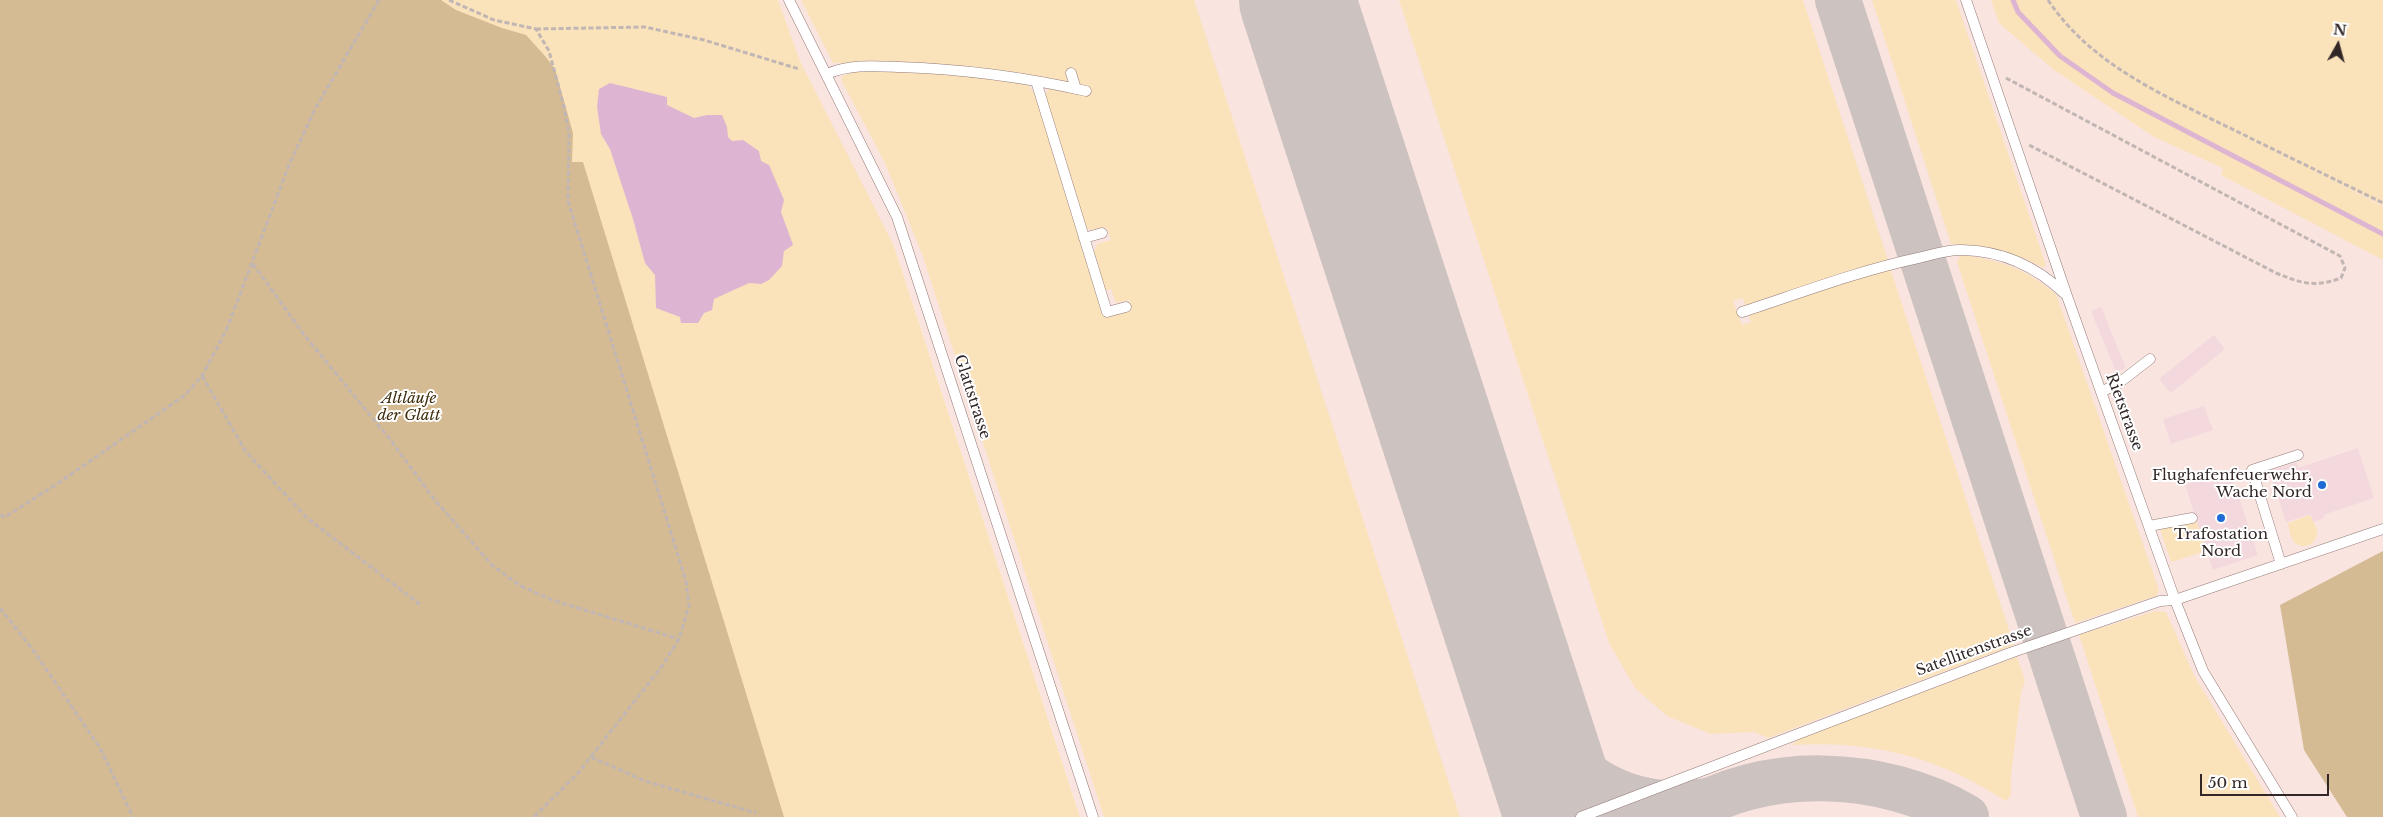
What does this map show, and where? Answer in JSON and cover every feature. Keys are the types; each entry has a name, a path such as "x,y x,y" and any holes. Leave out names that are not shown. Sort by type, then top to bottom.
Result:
{"lane":[{"name":"Glattstrasse","path":"789,0 897,217 1093,817"},
{"name":"Rietstrasse","path":"1966,0 2067,296 2175,600 2203,671 2292,817"},
{"path":"827,74 848,68 891,67 969,71 1081,90 1071,73"},
{"path":"1036,81 1107,312 1126,307"},
{"path":"1084,238 1102,233"},
{"path":"1742,312 1885,265 1961,250 1990,253 2018,262 2043,276 2067,296"},
{"path":"2101,392 2119,383 2150,359"},
{"path":"2281,564 2252,470 2298,455"},
{"path":"2149,526 2192,518"},
{"name":"Satellitenstrasse","path":"1581,817 2010,653 2160,600 2175,600 2383,530"}],"path":[{"path":"0,520 57,484 185,396 202,376 226,331 289,165 315,108 379,0"},
{"path":"448,0 494,20 536,28 645,27 704,40 799,69"},
{"path":"2048,0 2064,23 2102,58 2146,87 2383,203"},
{"path":"534,817 591,757 660,670 679,639 689,606 686,581 568,201 569,133 549,52 536,28"},
{"path":"1990,69 2340,256 2345,268 2341,278 2326,284 2302,283 2276,273 2012,136"},
{"path":"253,264 305,336 389,438 434,500 492,565 519,585 552,600 679,639"},
{"path":"202,376 246,452 307,518 422,606"},
{"path":"0,515 5,516"},
{"path":"0,608 33,650 100,748 132,817"},
{"path":"591,757 645,781 756,813"}],"shaded area":[{"path":"473,0 2383,0 2383,817 1080,817 894,246"},
{"path":"610,83 667,97 667,105 694,118 707,115 722,115 727,127 728,137 732,141 743,140 759,151 761,161 769,165 784,200 781,212 793,245 784,251 782,266 769,280 761,284 749,283 714,299 712,310 704,313 698,323 681,323 680,317 656,308 655,275 645,263 610,149 601,134 597,107 599,89"}],"green space":[{"name":"Altläufe der Glatt","path":"0,0 778,0 800,61 894,246 1080,817 0,817"},
{"name":"Altläufe der Glatt","path":"0,0 441,0 456,10 526,35 555,69 573,133 572,162 583,162 784,817 0,817"},
{"path":"801,0 1194,0 1460,817 1104,817 922,254 885,163 841,80 842,76 878,70 932,72 1027,84 1036,95 1105,318 1132,310 1129,300 1116,303 1111,289 1104,291 1093,255 1097,244 1111,240 1107,228 1094,231 1084,227 1045,94 1050,88 1087,96 1090,90 1079,86 1073,68 1066,71 1070,84 933,65 833,63"},
{"path":"1399,0 1803,0 1888,260 1745,306 1743,298 1733,301 1742,325 1751,322 1749,315 1890,268 2014,645 1768,738 1754,732 1711,734 1667,716 1635,688 1609,643"},
{"path":"1872,0 1956,0 2046,265 2043,268 2021,257 2010,254 1951,244"},
{"path":"1991,0 2383,0 2383,206 2313,169 2383,207 2383,260 2221,175 2223,168 2154,137 2054,70 1999,23"},
{"path":"1964,255 1991,260 2013,267 2034,278 2056,294 2159,590 2156,596 2075,623 1957,262 1960,256"},
{"path":"2310,515 2317,529 2315,541 2301,546 2294,542 2288,523"},
{"path":"2196,520 2207,551 2171,562 2160,529 2183,525"},
{"path":"2383,551 2383,817 2347,817 2304,750 2280,605"},
{"path":"2155,611 2166,612 2195,677 2280,817 2138,817 2079,635"},
{"path":"2017,657 2025,680 2021,693 2011,776 2011,795 2006,801 1955,773 1904,755 1850,745 1792,745 1802,736"}],"building":[{"path":"2101,307 2126,368 2116,372 2091,311"},
{"path":"2214,335 2225,349 2171,393 2159,379"},
{"path":"2204,406 2213,430 2171,444 2163,419"},
{"name":"Flughafenfeuerwehr, Wache Nord","path":"2358,448 2374,498 2323,515 2324,518 2313,522 2311,514 2286,522 2269,471 2297,462 2298,468"},
{"name":"Trafostation Nord","path":"2230,470 2258,555 2213,570 2185,485"}],"waterway":[{"path":"2013,0 2018,12 2060,56 2113,93 2383,234"}],"taxiway":[{"path":"1838,0 2104,817"},
{"path":"1524,699 1539,725 1557,748 1577,768 1600,783 1624,795 1651,802 1681,804 1712,800"},
{"path":"1680,817 1713,799 1748,787 1785,780 1823,778 1860,781 1898,789 1933,801 1966,817"}],"runway":[{"path":"1297,0 1563,817"}],"place":[{"name":"Flughafenfeuerwehr, Wache Nord","path":"2322,485"},
{"name":"Trafostation Nord","path":"2221,518"}]}
